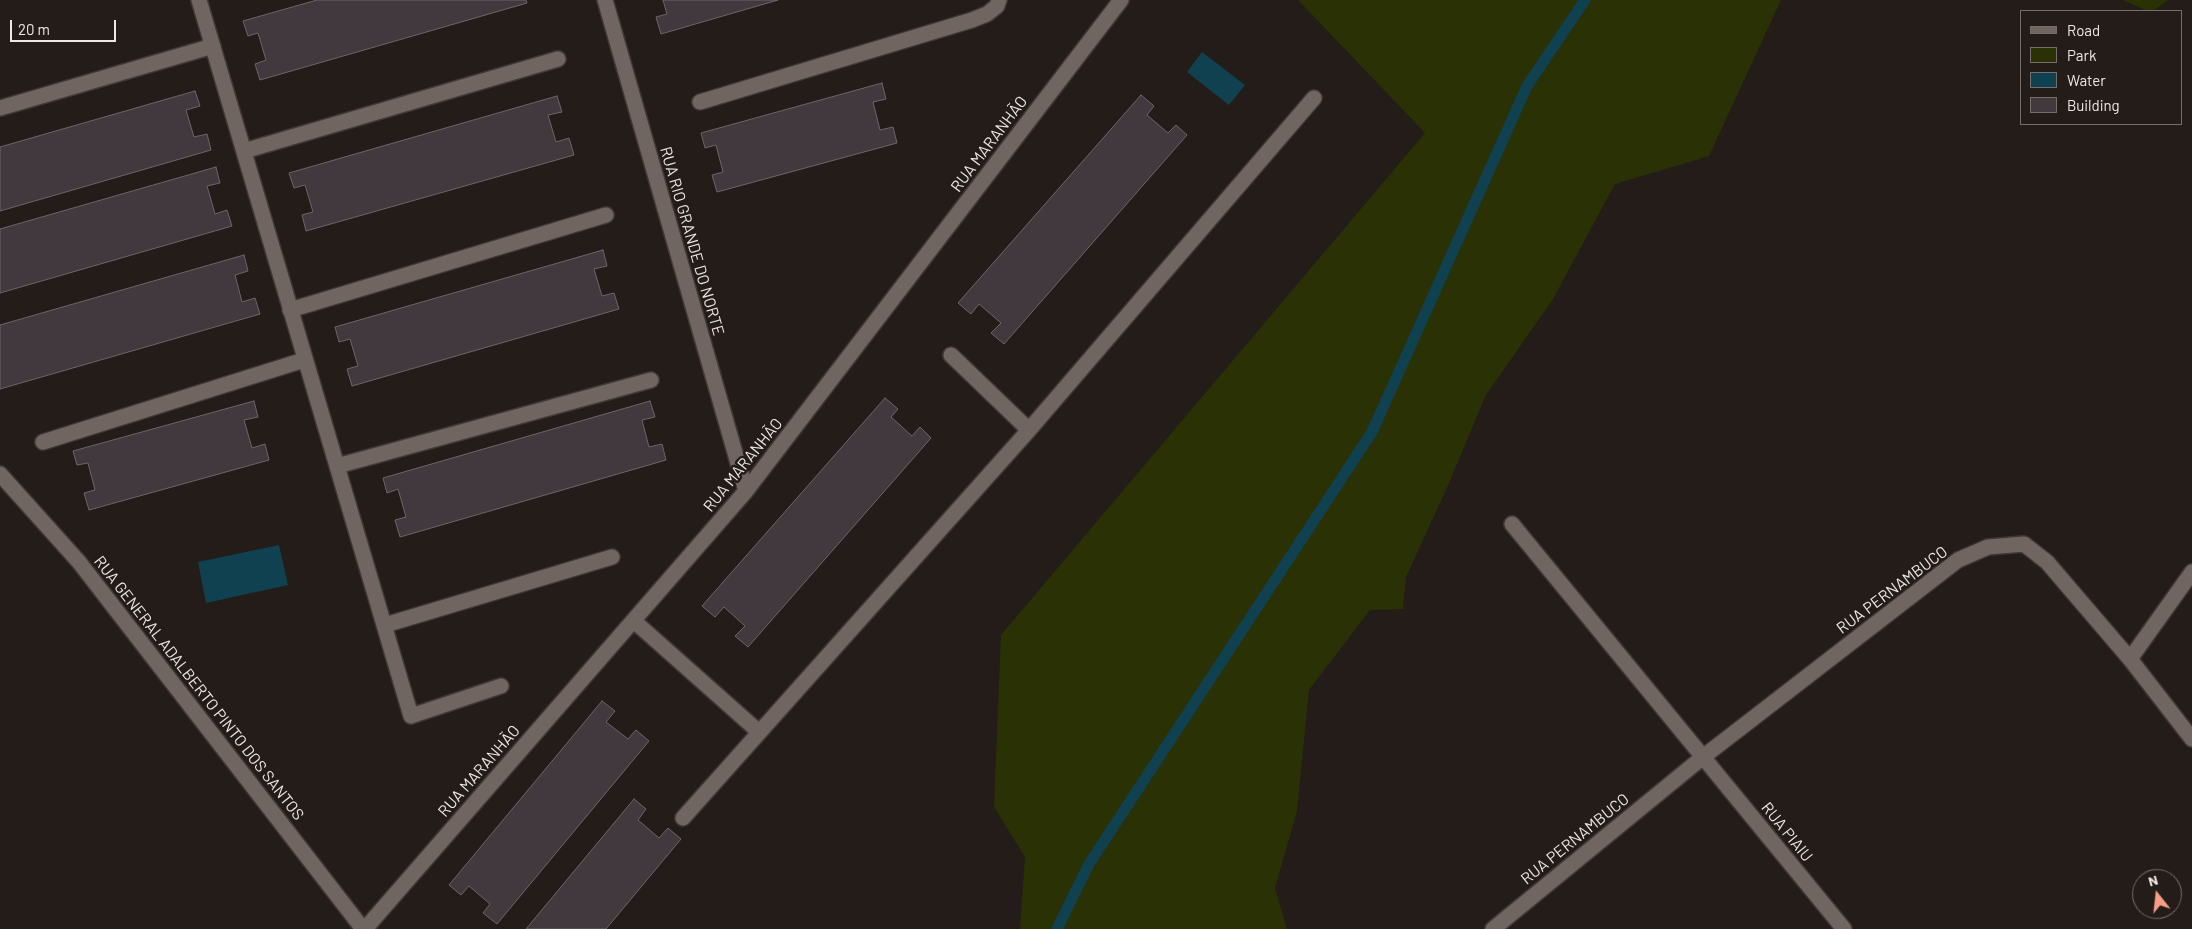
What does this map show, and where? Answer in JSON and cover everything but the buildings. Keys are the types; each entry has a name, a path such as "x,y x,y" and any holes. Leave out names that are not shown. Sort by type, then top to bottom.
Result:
{"street":[{"path":"199,0 304,360 338,466 411,716 501,686"},
{"name":"RUA RIO GRANDE DO NORTE","path":"605,0 746,491"},
{"path":"700,102 972,20 987,14 998,6 999,0"},
{"name":"RUA MARANHÃO","path":"364,929 746,491 1121,0"},
{"path":"0,108 213,46"},
{"path":"244,151 558,59"},
{"path":"683,818 1029,430 1314,98"},
{"path":"290,310 606,215"},
{"path":"951,355 1029,430"},
{"path":"43,442 304,360"},
{"path":"338,466 651,380"},
{"name":"RUA GENERAL ADALBERTO PINTO DOS SANTOS","path":"0,474 79,562 364,929"},
{"path":"1512,524 1703,757"},
{"name":"RUA PERNAMBUCO","path":"1493,929 1703,757 1958,560 1988,547 2024,544 2047,562 2130,659"},
{"path":"385,625 612,557"},
{"path":"2192,572 2130,659 2192,739"},
{"path":"634,621 759,732"},
{"name":"RUA PIAIU","path":"1703,757 1844,929"}],"green space":[{"path":"1298,0 1781,0 1709,156 1615,184 1553,299 1486,395 1446,490 1406,577 1403,609 1370,610 1309,690 1297,811 1275,888 1287,929 1020,929 1025,857 994,807 1001,635 1425,133"},
{"path":"2123,0 2168,0 2154,10 2145,10"}],"water":[{"path":"1202,52 1245,85 1229,105 1187,72"},
{"path":"279,545 288,585 206,603 198,562"}],"waterway":[{"path":"1057,929 1089,864 1372,432 1527,86 1585,0"}]}
